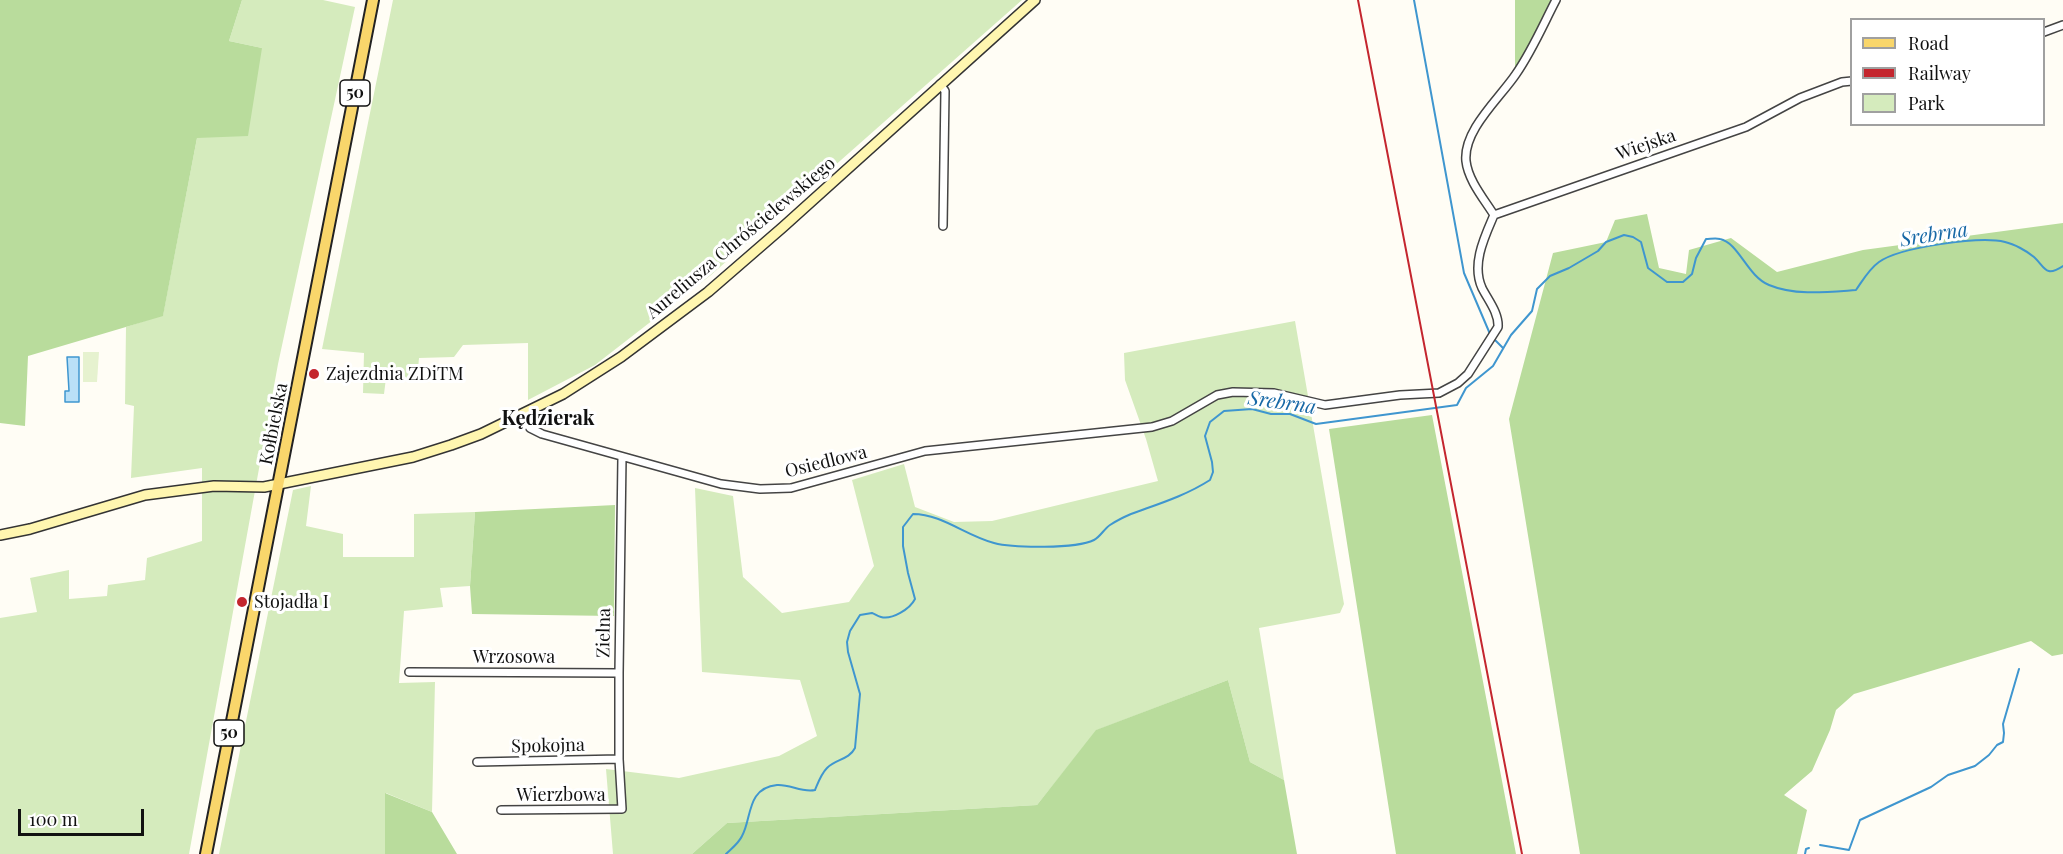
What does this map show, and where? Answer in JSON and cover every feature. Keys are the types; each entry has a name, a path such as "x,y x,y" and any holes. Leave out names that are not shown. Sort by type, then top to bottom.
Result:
{"main road":[{"name":"Kołbielska","path":"206,854 372,0"}],"street":[{"name":"Aureliusza Chróścielewskiego","path":"0,535 30,529 145,495 214,486 278,485 431,452 481,434 521,415 575,387 621,357 708,292 1035,0"},
{"path":"1494,214 1472,178 1466,163 1466,149 1473,132 1516,75 1556,0"},
{"path":"2045,31 2063,25"},
{"name":"Wiejska","path":"1494,214 1746,127 1800,98 1850,81"},
{"path":"940,84 945,91 944,226"},
{"name":"Osiedlowa","path":"521,415 525,423 535,432 721,484 760,489 791,488 925,451 1152,427 1172,421 1217,395 1233,392 1274,393 1325,405 1444,391 1468,374 1498,327 1498,318 1481,286 1478,274 1478,262 1494,214"},
{"name":"Zielna","path":"622,457 619,673 619,759 622,809"},
{"name":"Wrzosowa","path":"409,672 619,673"},
{"name":"Spokojna","path":"477,762 619,759"},
{"name":"Wierzbowa","path":"501,810 622,809"}],"green space":[{"path":"0,0 242,0 229,41 262,48 248,136 197,138 163,316 28,356 25,426 0,423"},
{"path":"242,0 323,0 355,7 278,364 189,854 0,854 0,618 37,612 30,578 69,570 69,599 107,596 108,585 145,580 147,558 202,541 202,468 131,478 134,406 125,404 126,327 163,315 197,138 262,48 229,41"},
{"path":"393,0 1022,0 711,275 595,365 528,400 528,343 463,345 454,357 419,358 417,380 386,378 384,394 363,393 364,353 322,349"},
{"path":"1515,0 1552,0 1515,73"},
{"path":"1647,214 1659,268 1686,274 1689,250 1731,238 1777,272 1863,250 2063,223 2063,654 2052,656 2031,641 1854,694 1836,710 1812,771 1784,795 1807,810 1797,854 1580,854 1509,419 1553,253 1606,242 1615,220"},
{"path":"1295,321 1344,604 1340,613 1259,628 1284,780 1250,762 1228,680 1097,730 1037,805 727,823 692,854 613,854 606,769 679,778 779,756 817,736 800,680 702,672 695,488 733,496 743,577 782,613 849,602 874,566 852,480 904,464 915,507 954,522 992,521 1158,481 1125,380 1124,353"},
{"path":"83,352 99,352 97,382 83,382"},
{"path":"1432,415 1516,854 1396,854 1329,429"},
{"path":"311,486 306,526 343,534 343,557 414,557 414,514 475,512 470,586 440,588 443,607 404,611 399,683 435,682 432,812 386,793 385,854 219,854 293,490"},
{"path":"615,505 614,616 472,614 470,586 475,512"},
{"path":"1228,680 1250,762 1284,780 1297,854 692,854 727,823 1037,805 1096,730"},
{"path":"385,793 432,812 457,854 385,854"}],"water":[{"path":"67,357 79,357 79,402 65,402 65,391 69,391"}],"waterway":[{"path":"1414,0 1464,273 1490,334"},
{"name":"Srebrna","path":"726,854 741,839 752,805 760,792 767,787 777,785 815,790 827,768 849,755 855,748 860,694 847,642 850,631 860,615 872,613 881,617 890,617 905,610 913,603 915,599 903,546 903,527 913,514 944,521 984,540 1003,545 1044,547 1085,543 1096,539 1108,527 1123,518 1181,495 1210,480 1213,472 1212,462 1205,436 1210,422 1224,411 1252,409 1271,414 1290,414 1316,424 1457,405 1466,388 1493,366 1511,335 1532,311 1537,289 1550,276 1598,251 1606,242 1624,235 1641,242 1648,268 1667,282 1683,282 1692,274 1696,258 1706,239 1720,239 1733,247 1761,281 1779,288 1801,292 1856,290 1872,268 1889,257 1922,247 1978,240 2005,242 2016,246 2028,252 2049,271 2063,266"},
{"path":"1495,340 1503,348"},
{"path":"1820,845 1849,850 1860,820 1931,787 1948,775 1975,766 1989,755 1997,745 2003,742 2003,724 2019,669"},
{"path":"1805,854 1806,849 1809,848"}],"railway":[{"path":"1358,0 1522,854"}],"place":[{"name":"Zajezdnia ZDiTM","path":"314,374"},
{"name":"Stojadła I","path":"242,602"}],"district":[{"name":"Kędzierak","path":"548,419"}]}
